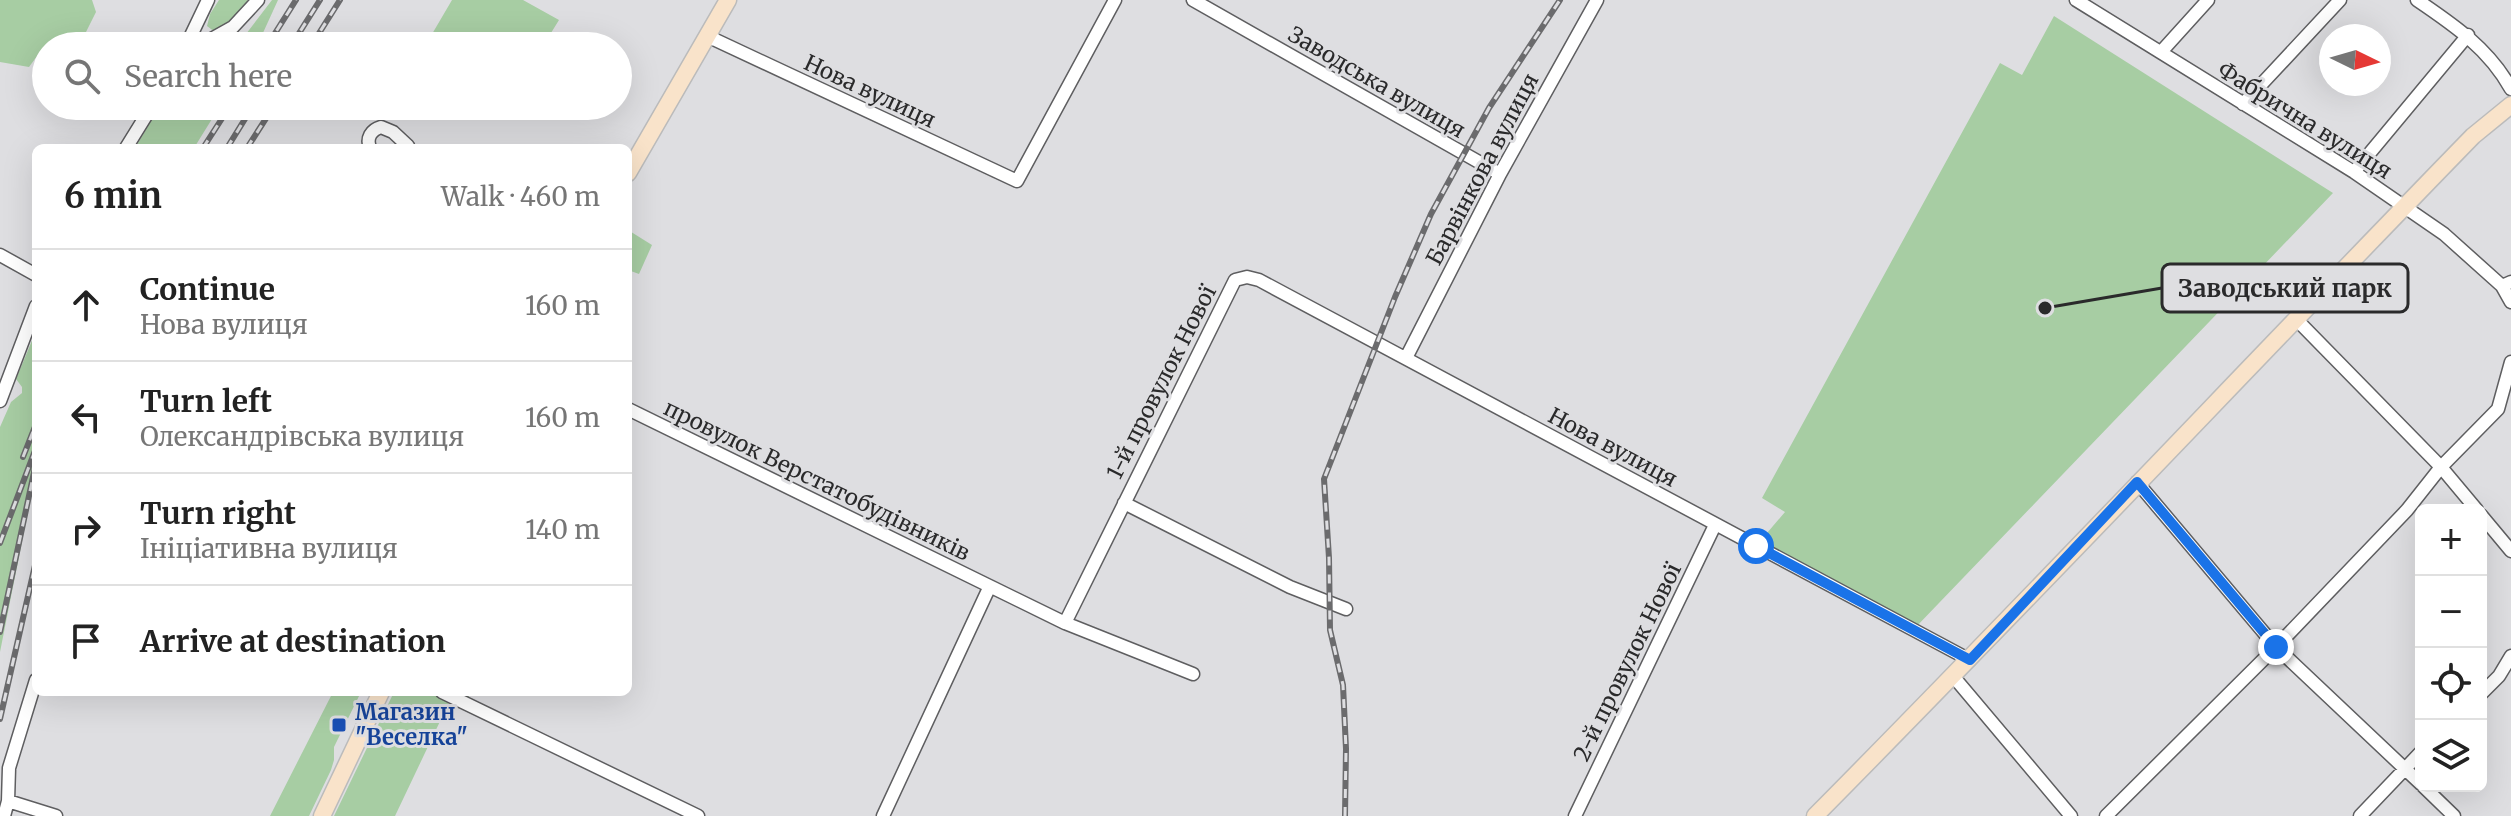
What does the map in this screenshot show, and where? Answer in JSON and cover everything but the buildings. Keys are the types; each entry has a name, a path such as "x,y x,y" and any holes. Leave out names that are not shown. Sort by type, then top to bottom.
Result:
{"main road":[{"path":"632,166 728,0"},
{"path":"1815,816 1970,660 2137,482 2473,136 2511,105"},
{"path":"322,816 379,696"}],"street":[{"path":"193,32 208,0"},
{"path":"224,32 233,27 258,0"},
{"name":"Нова вулиця","path":"707,36 1017,181 1115,0"},
{"name":"Заводська вулиця","path":"1193,0 1500,174"},
{"name":"Барвінкова вулиця","path":"1406,358 1500,174 1597,0"},
{"name":"Фабрична вулиця","path":"2076,0 2354,172 2444,234 2507,284 2511,302"},
{"path":"2161,52 2208,0"},
{"path":"2243,104 2340,0"},
{"path":"2417,0 2468,35 2502,73 2511,89"},
{"path":"2354,172 2468,35"},
{"path":"128,144 143,120"},
{"path":"368,144 376,129 388,128 402,144"},
{"path":"0,255 32,273"},
{"name":"Нова вулиця","path":"1235,280 1247,277 1259,280 1970,660"},
{"name":"1-й провулок Нової","path":"1065,623 1235,280"},
{"path":"0,401 5,374 32,315"},
{"path":"2295,318 2441,467 2472,504"},
{"path":"2106,816 2276,647 2498,409 2511,362"},
{"name":"провулок Верстатобудівників","path":"632,411 989,588 1065,623 1193,674"},
{"path":"2137,482 2276,647 2415,778"},
{"name":"1-й провулок Нової","path":"1124,503 1290,587 1346,609"},
{"path":"2487,522 2511,551"},
{"name":"2-й провулок Нової","path":"1575,816 1715,525"},
{"path":"883,816 989,588"},
{"path":"2487,688 2511,656"},
{"path":"1953,676 2071,816"},
{"path":"4,816 8,801 9,768 32,693"},
{"path":"450,696 698,816"},
{"path":"2360,816 2415,758"},
{"path":"2429,792 2454,816"},
{"path":"8,801 56,816"}],"green space":[{"path":"0,0 92,0 96,12 86,32 32,32 32,63 29,67 0,62"},
{"path":"219,0 247,0 248,3 236,20 215,32 207,26"},
{"path":"272,0 278,0 263,32 248,32"},
{"path":"452,0 523,0 559,20 552,32 433,32"},
{"path":"2054,16 2333,193 1914,629 1756,546 1785,512 1762,498 2000,63 2022,75"},
{"path":"152,120 211,120 196,144 137,144"},
{"path":"632,232 652,245 639,274 632,271"},
{"path":"32,341 32,491 0,652 0,427 11,402 22,393 16,379"},
{"path":"331,696 359,696 334,747 331,770 309,816 270,816"},
{"path":"392,696 452,696 395,816 334,816"}],"railway":[{"path":"276,32 296,0"},
{"path":"300,32 320,0"},
{"path":"320,32 340,0"},
{"path":"1345,816 1343,685 1330,630 1324,479 1431,214 1489,108 1560,0"},
{"path":"206,144 221,120"},
{"path":"229,144 244,120"},
{"path":"250,144 265,120"},
{"path":"23,457 32,434"},
{"path":"0,543 32,459"},
{"path":"0,632 32,482"},
{"path":"0,719 32,579"}],"place":[{"name":"Заводський парк","path":"2045,308"},
{"name":"Магазин \"Веселка\"","path":"339,725"}],"route":[{"path":"1756,546 1970,660 2137,482 2276,647"}]}
